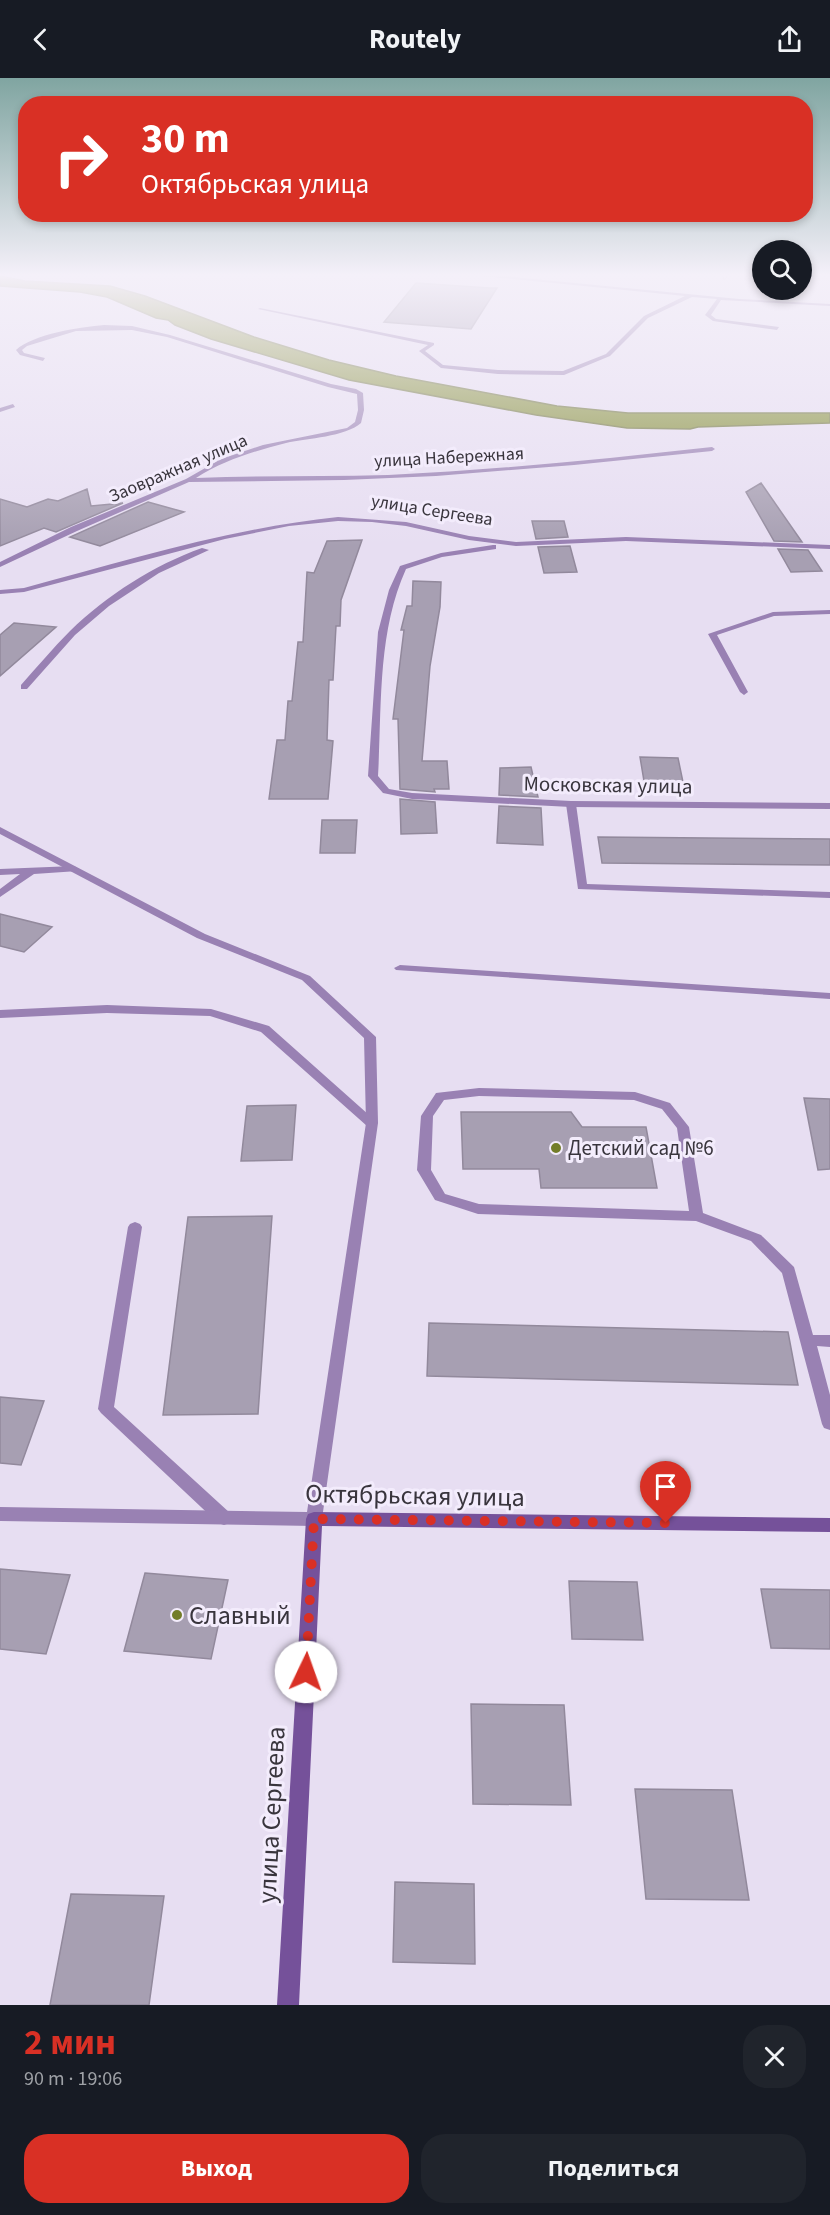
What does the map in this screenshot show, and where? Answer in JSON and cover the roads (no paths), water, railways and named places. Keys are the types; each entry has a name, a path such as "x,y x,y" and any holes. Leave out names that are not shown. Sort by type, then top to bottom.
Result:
{"main road":[{"name":"Октябрьская улица","path":"314,1519 830,1525"},
{"name":"улица Сергеева","path":"288,2005 314,1519"}],"street":[{"name":"Заовражная улица","path":"0,565 74,529 188,480 200,471 244,454 349,429 358,423 361,410 360,393 265,366"},
{"path":"441,366 498,372 564,373 581,366"},
{"path":"0,410 13,406"},
{"name":"улица Набережная","path":"188,480 244,477 344,478 475,471 601,462 712,449"},
{"name":"улица Сергеева","path":"0,592 24,590 224,537 289,524 338,519 406,524 450,534 516,544 626,540 830,547"},
{"path":"24,687 80,625 133,586 191,554 289,524"},
{"path":"441,555 457,543 450,534"},
{"path":"441,555 516,544"},
{"name":"Московская улица","path":"441,555 403,568 382,632 373,776 386,791 412,796 571,804 830,806"},
{"path":"744,692 712,634 773,614 830,612"},
{"path":"571,804 582,887 830,895"},
{"path":"0,830 201,936 306,978 370,1037 372,1122 314,1519"},
{"path":"0,872 29,873 74,869"},
{"path":"0,894 29,873"},
{"path":"400,968 830,996"},
{"path":"0,1014 107,1009 211,1013 265,1029 372,1122"},
{"path":"697,1216 682,1127 666,1106 635,1096 479,1092 440,1096 427,1116 424,1170 440,1197 478,1209 697,1216 756,1238 789,1271 830,1424"},
{"path":"135,1227 106,1409 224,1518"},
{"path":"809,1340 830,1341"},
{"name":"Октябрьская улица","path":"0,1514 314,1519"}],"place":[{"name":"Детский сад №6","path":"556,1148"},
{"name":"Славный","path":"177,1615"}]}
